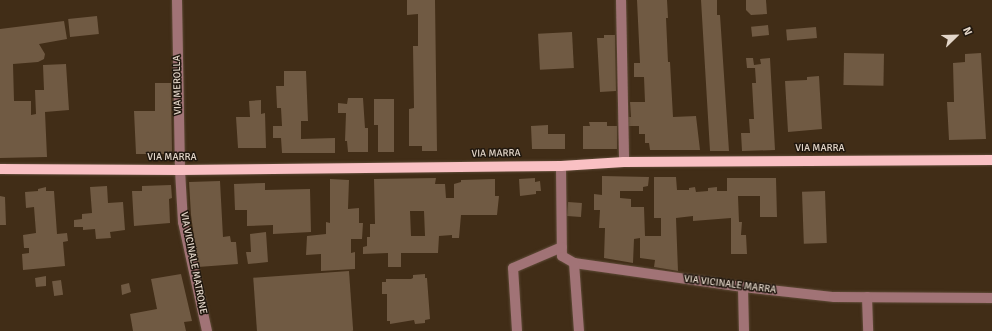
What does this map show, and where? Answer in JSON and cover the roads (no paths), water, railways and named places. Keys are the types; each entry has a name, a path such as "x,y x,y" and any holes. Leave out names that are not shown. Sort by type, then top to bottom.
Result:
{"main road":[{"name":"VIA MARRA","path":"0,169 180,170 561,166 624,162 992,160"}],"street":[{"name":"VIA MEROLLA","path":"177,0 180,170"},
{"path":"621,0 624,162"},
{"path":"561,166 562,256 574,263 579,331"},
{"name":"VIA VICINALE MATRONE","path":"180,170 183,222 207,331"},
{"path":"517,331 513,268 562,246"},
{"name":"VIA VICINALE MARRA","path":"574,263 743,287 834,297 992,298"},
{"path":"743,287 744,331"},
{"path":"867,297 868,331"}]}
